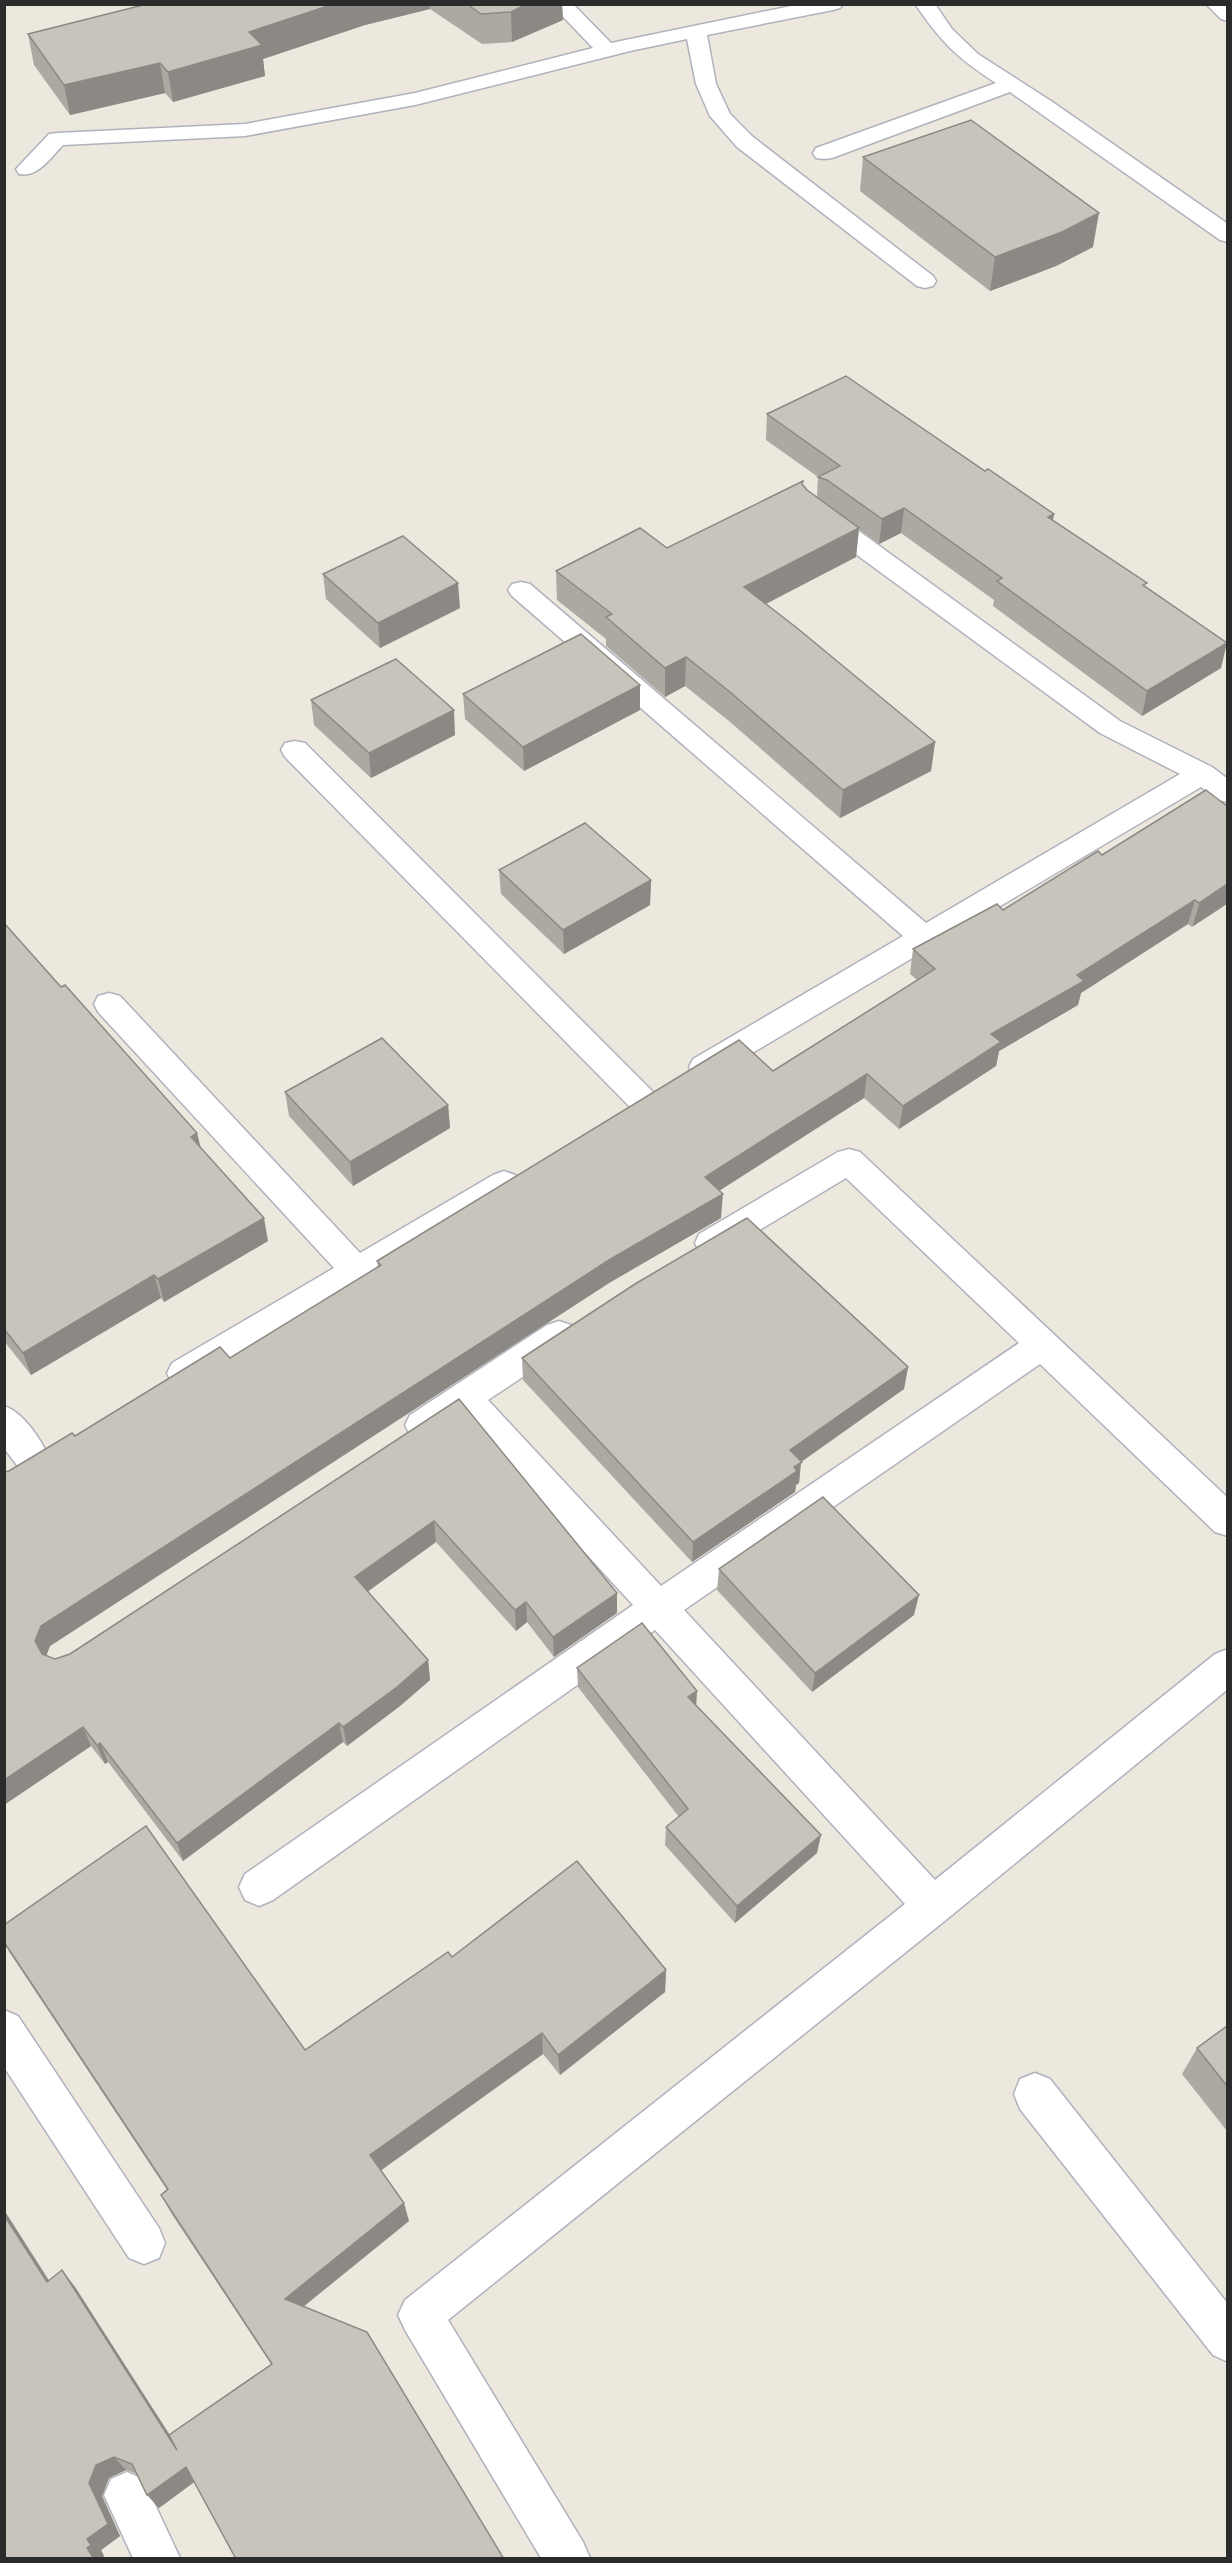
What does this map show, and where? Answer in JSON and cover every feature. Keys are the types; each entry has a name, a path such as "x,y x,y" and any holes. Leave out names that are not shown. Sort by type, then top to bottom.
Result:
{"street":[{"path":"561,4 607,51"},
{"path":"27,169 57,140 245,130 415,99 607,51 833,4"},
{"path":"925,4 945,33 971,58 1012,84 1227,235"},
{"path":"1216,4 1227,15"},
{"path":"696,32 705,84 721,116 745,142 926,281"},
{"path":"824,153 1012,84"},
{"path":"815,512 1110,727 1202,774 1227,793"},
{"path":"521,590 924,938"},
{"path":"296,750 654,1096 1202,774"},
{"path":"109,1004 357,1271"},
{"path":"684,1258 849,1161 1227,1521"},
{"path":"155,1390 531,1168"},
{"path":"394,1443 582,1320"},
{"path":"260,1887 658,1608 1042,1345"},
{"path":"464,1397 933,1906"},
{"path":"4,1420 34,1461"},
{"path":"567,2559 420,2315 933,1906 1227,1666"},
{"path":"4,2030 144,2243"},
{"path":"1035,2094 1227,2340"},
{"path":"127,2495 157,2559"}],"building":[{"path":"147,4 334,4 249,32 262,45 168,72 160,63 64,85 28,34"},
{"path":"467,4 527,4 511,12 481,14"},
{"path":"971,120 1099,213 1062,232 995,257 863,157"},
{"path":"846,376 985,471 988,469 1054,514 1048,517 1147,583 1143,585 1227,643 1147,691 997,581 1002,578 904,508 882,519 827,480 818,477 840,466 767,414"},
{"path":"803,481 802,484 807,490 859,528 744,587 935,742 843,790 686,657 665,668 606,617 612,614 556,571 640,528 667,548"},
{"path":"403,536 458,583 378,623 323,574"},
{"path":"581,634 640,685 523,747 463,694"},
{"path":"396,659 454,710 369,753 311,700"},
{"path":"1206,790 1227,806 1227,884 1199,903 1195,900 1077,975 1084,981 991,1034 1001,1042 903,1106 867,1074 705,1177 723,1194 609,1260 41,1626 35,1641 42,1654 55,1659 70,1654 459,1399 617,1593 553,1637 526,1602 515,1610 434,1521 355,1577 428,1660 397,1687 343,1727 339,1723 177,1843 100,1743 97,1745 83,1727 4,1780 4,1472 72,1433 75,1436 220,1347 230,1358 381,1265 377,1261 739,1040 773,1071 935,969 913,949 997,904 1003,910 1098,851 1102,855"},
{"path":"585,823 651,880 563,930 499,870"},
{"path":"4,923 61,987 65,985 197,1133 191,1137 264,1218 158,1279 154,1275 23,1353 4,1329"},
{"path":"382,1038 448,1105 350,1162 285,1092"},
{"path":"747,1218 908,1367 790,1450 802,1462 794,1467 797,1471 693,1542 522,1358 635,1284"},
{"path":"823,1497 919,1595 815,1673 719,1569"},
{"path":"642,1623 697,1691 688,1697 821,1835 737,1906 666,1827 688,1809 577,1668"},
{"path":"146,1826 305,2050 448,1952 452,1957 577,1861 666,1970 558,2055 542,2033 370,2155 404,2203 285,2299 367,2332 504,2559 236,2559 186,2467 147,2495 132,2464 114,2457 96,2465 89,2483 108,2524 87,2539 91,2545 87,2548 94,2559 4,2559 4,2215 47,2282 62,2270 177,2450 169,2435 272,2364 161,2195 168,2189 4,1942 4,1925"},
{"path":"1227,2026 1227,2086 1197,2048"}]}
